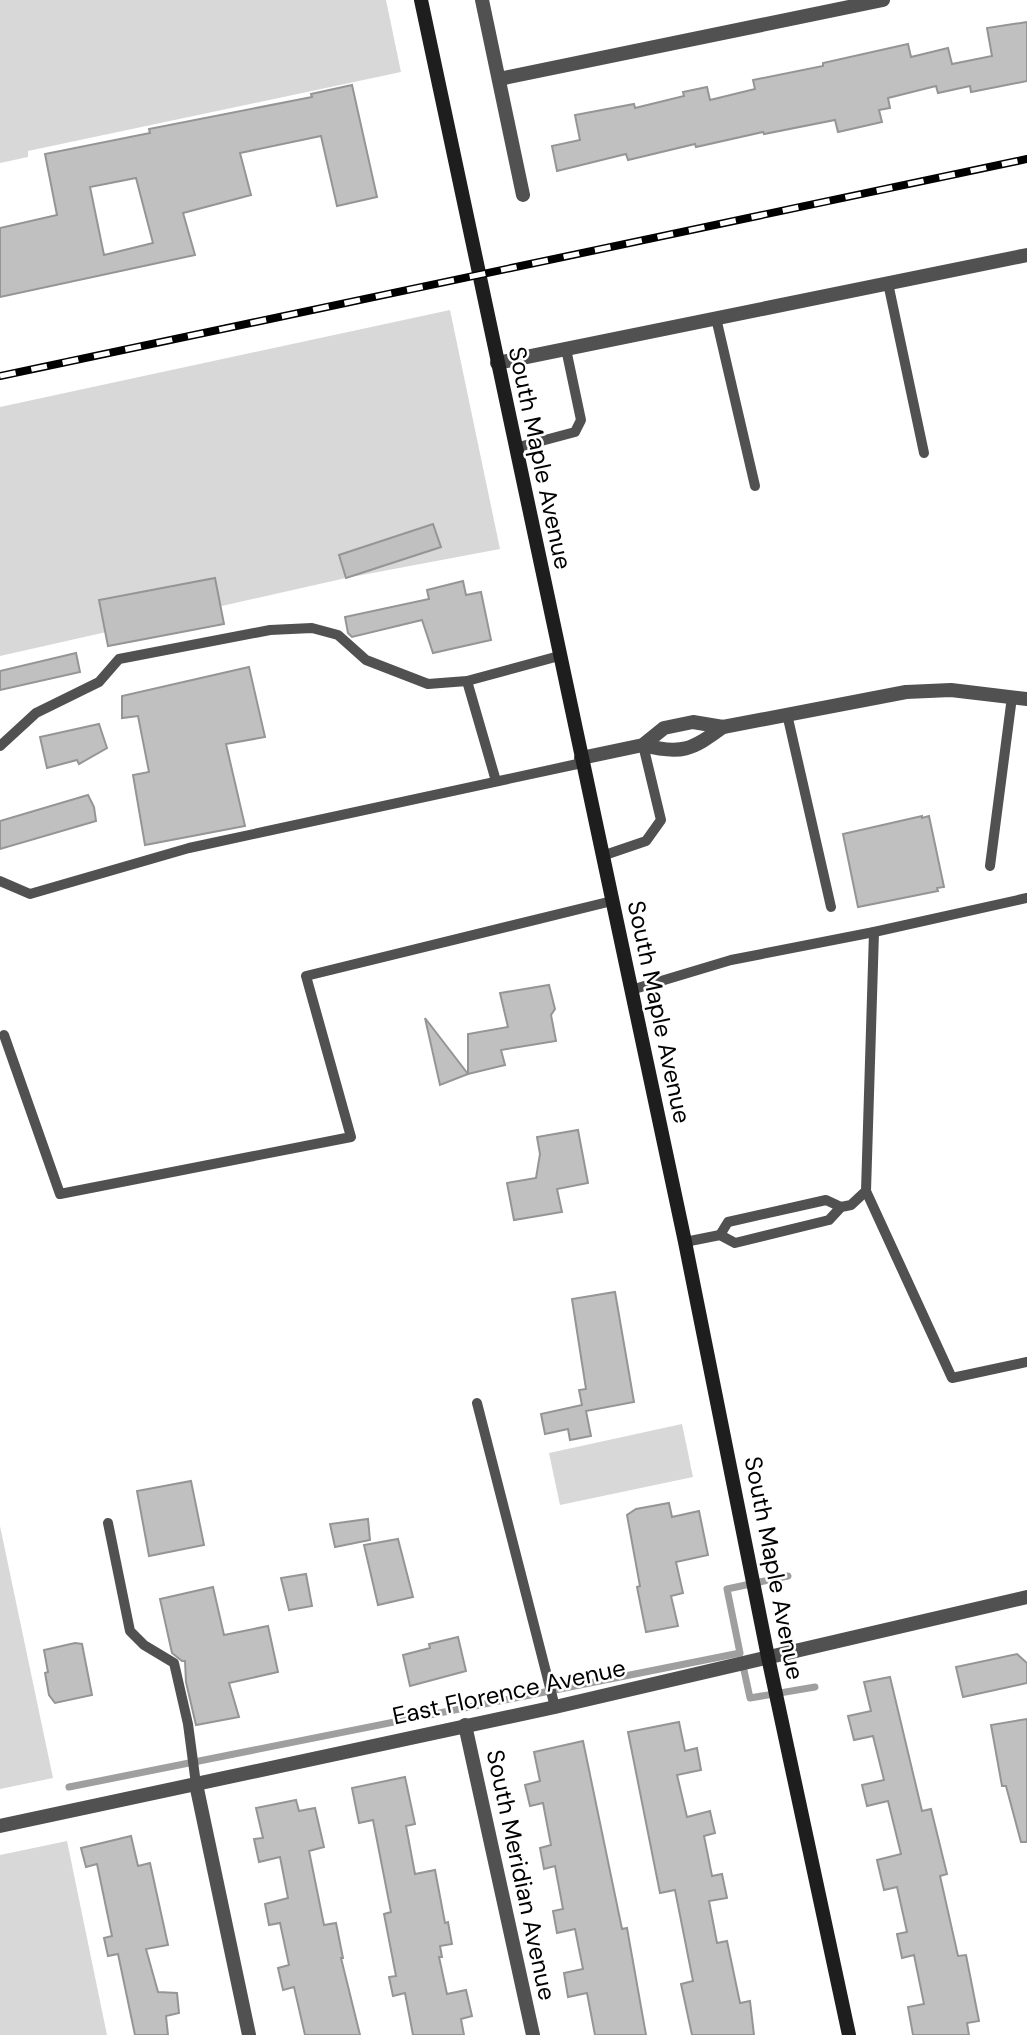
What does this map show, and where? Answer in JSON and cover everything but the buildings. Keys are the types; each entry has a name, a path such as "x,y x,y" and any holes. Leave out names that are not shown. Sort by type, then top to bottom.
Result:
{"main road":[{"name":"South Maple Avenue","path":"421,0 685,1242 768,1657 849,2035"}],"street":[{"path":"482,0 523,195"},
{"path":"499,79 883,0"},
{"path":"497,363 1027,255"},
{"path":"582,761 643,745 664,728 693,722 723,727 906,692 951,690 1027,699"},
{"path":"643,745 669,752 701,743 723,727"},
{"name":"East Florence Avenue","path":"0,1826 555,1707 1027,1597"},
{"name":"South Meridian Avenue","path":"465,1725 533,2035"},
{"path":"196,1784 249,2035"}],"lane":[{"path":"888,283 923,453"},
{"path":"716,318 755,486"},
{"path":"515,448 575,432 581,420 566,349"},
{"path":"0,746 36,713 99,682 119,659 270,630 312,628 338,635 366,660 428,684 467,681 559,656"},
{"path":"467,681 496,781"},
{"path":"990,866 1012,697"},
{"path":"787,714 831,906"},
{"path":"602,856 646,841 661,820 643,745"},
{"path":"0,881 30,894 189,848 582,761"},
{"path":"631,990 731,960 1027,898"},
{"path":"4,1035 60,1194 351,1137 306,976 612,901"},
{"path":"874,932 866,1191 952,1378 1027,1362"},
{"path":"685,1242 720,1235 735,1243 829,1220 841,1207 851,1205 866,1191"},
{"path":"720,1235 728,1222 826,1200 841,1207"},
{"path":"477,1403 555,1707"},
{"path":"108,1523 130,1630 144,1645 174,1663 188,1724 196,1784"}],"shaded area":[{"path":"0,0 386,0 401,72 28,151 28,157 0,163"},
{"path":"450,310 500,549 346,578 0,656 0,407"},
{"path":"682,1424 693,1477 560,1505 549,1453"},
{"path":"0,1526 53,1778 0,1789"},
{"path":"67,1841 107,2035 0,2035 0,1855"}],"waterway":[{"path":"69,1787 740,1653 727,1589 788,1576"},
{"path":"742,1661 750,1698 815,1687"}],"railway":[{"path":"0,376 1027,159"}]}
